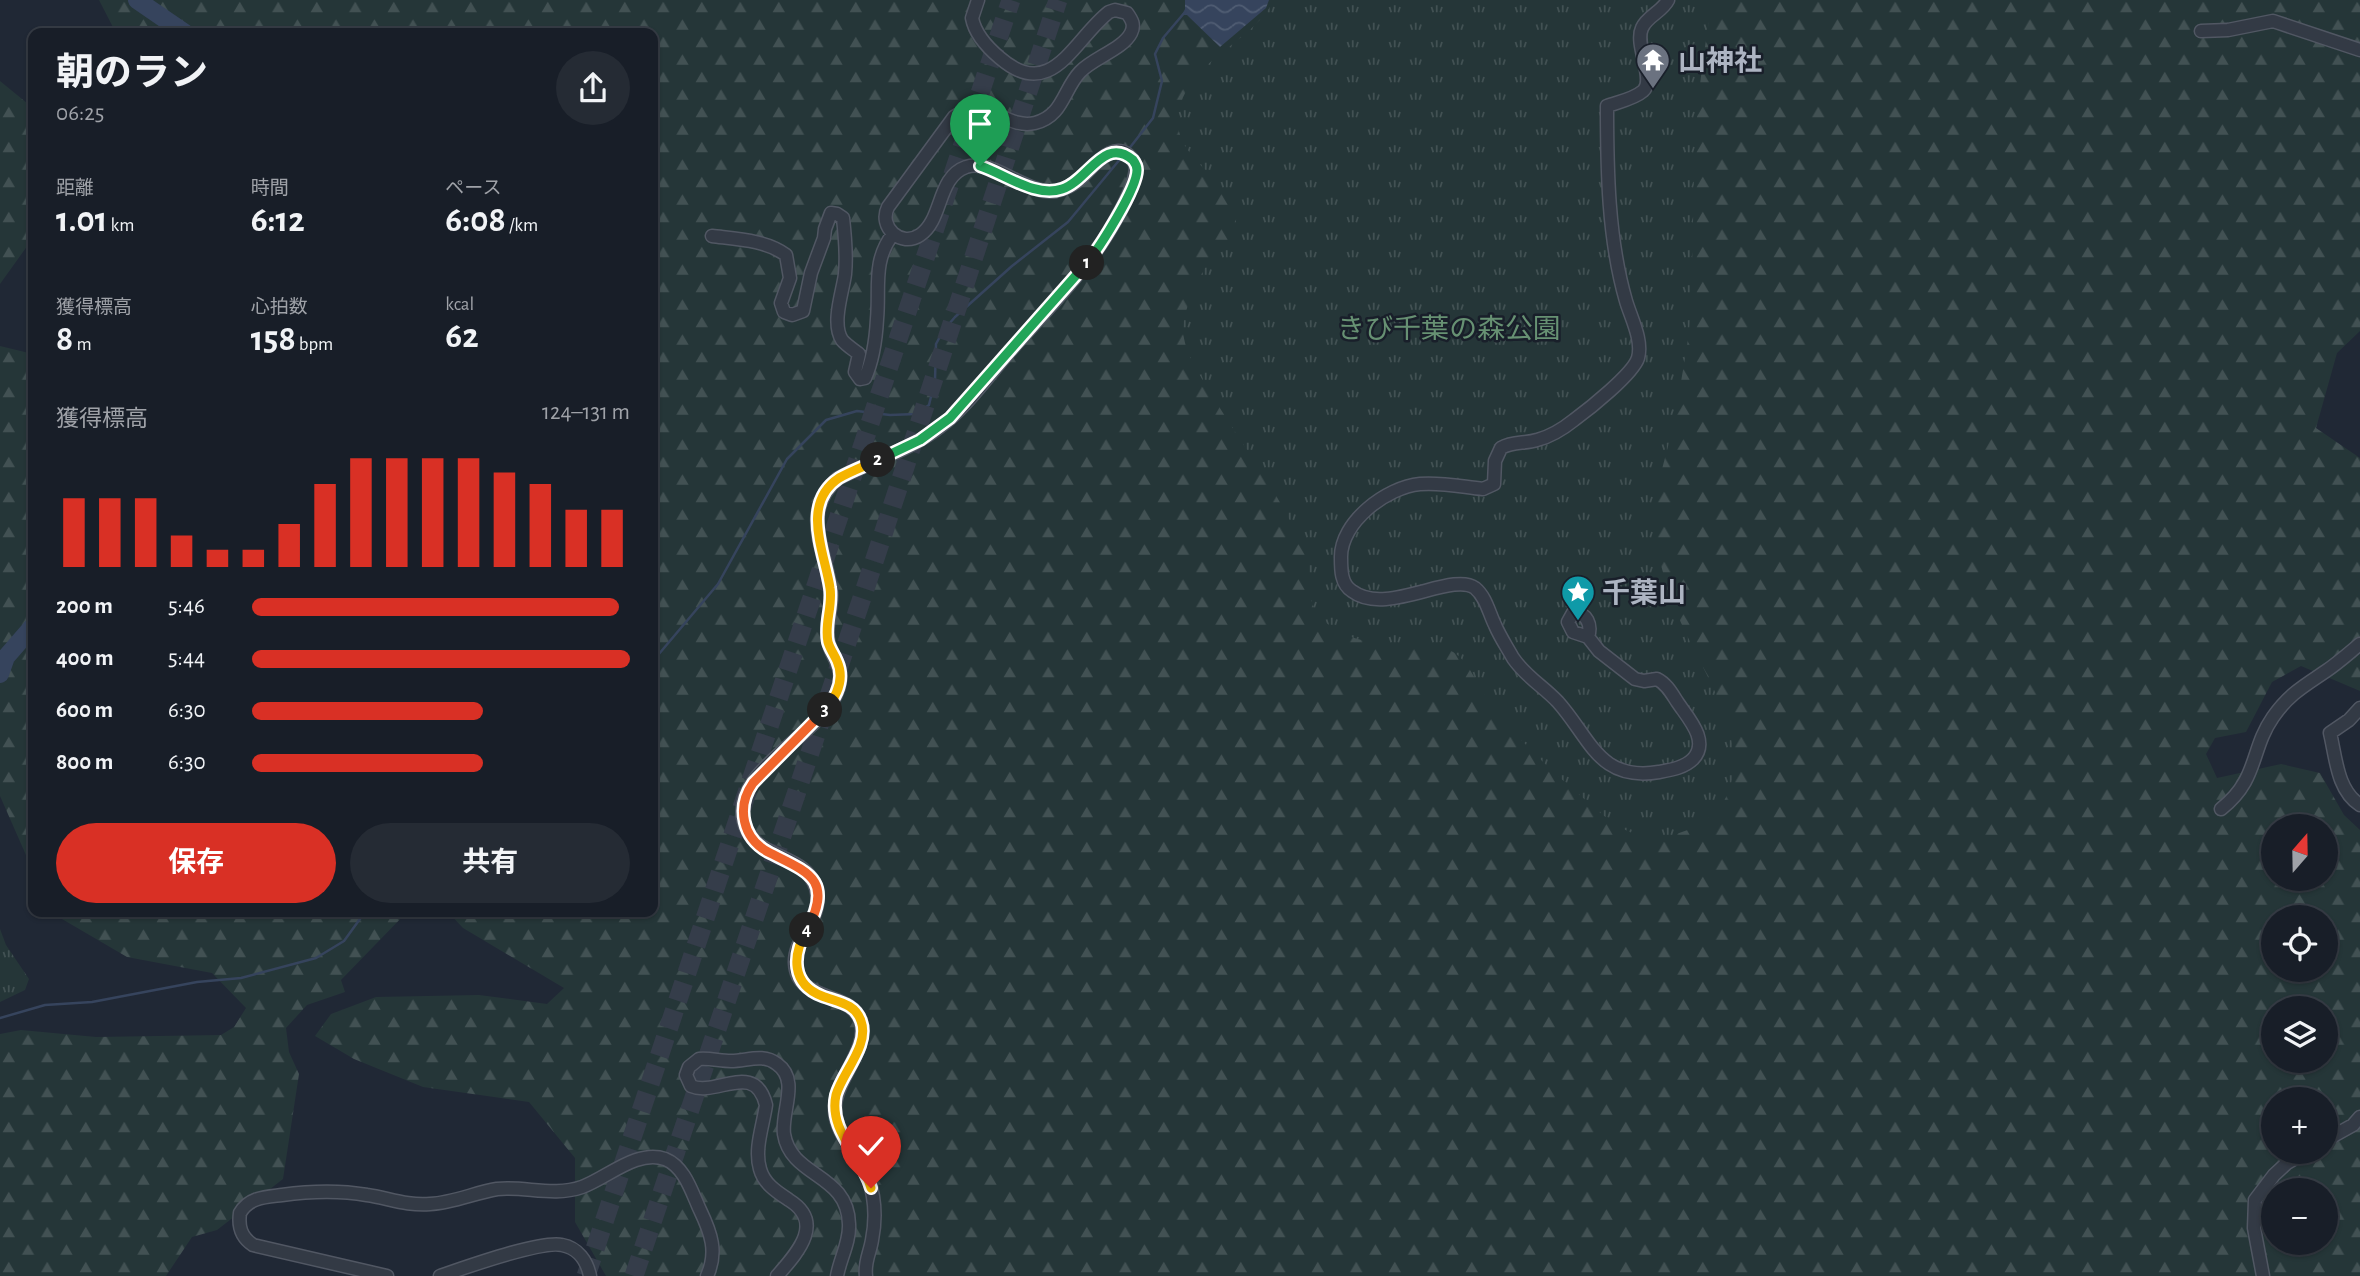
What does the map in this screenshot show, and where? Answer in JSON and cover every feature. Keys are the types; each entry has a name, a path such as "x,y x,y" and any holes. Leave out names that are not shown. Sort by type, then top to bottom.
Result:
{"street":[{"path":"866,1276 866,1261 874,1223 871,1188 862,1165 838,1126 835,1109 837,1092 860,1044 862,1026 854,1010 814,992 797,972 796,956 816,912 817,890 810,875 802,868 770,853 752,838 743,817 744,800 763,771 825,710 838,691 840,671 827,635 831,593 817,523 819,507 827,489 837,479 930,433 958,410 1094,254 1127,197 1137,168 1129,156 1110,152 1075,183 1053,191 1040,190 987,168 968,165 950,180 935,214 922,234 909,239 893,234 887,226 885,212 954,117 964,110 976,108 1020,122 1040,121 1060,107 1072,81 1084,67 1120,44 1132,29 1133,23 1127,13 1115,10 1109,12 1055,69 1035,74 1005,62 982,39 972,18 978,0"},
{"path":"1588,637 1599,651 1635,679 1657,679 1665,684 1697,732 1698,750 1692,760 1682,766 1654,773 1631,774 1617,770 1598,755 1559,703 1533,682 1520,667 1501,637 1485,602 1475,589 1460,583 1384,599 1359,596 1345,584 1341,569 1341,546 1356,518 1400,489 1431,484 1489,488 1494,484 1494,461 1501,449 1517,442 1540,440 1565,426 1634,366 1638,359 1639,342 1621,282 1614,239 1607,106 1646,88 1648,80 1641,49 1641,31 1646,22 1661,10 1668,0"},
{"path":"2202,31 2228,30 2273,21 2360,50"},
{"path":"712,236 777,248 786,255 790,278 781,303 784,312 792,315 803,311 811,273 831,213 843,218 846,238 845,275 838,298 839,331 842,339 859,354 855,372 860,379 865,378 871,365 878,317 877,267 893,234"},
{"path":"2221,810 2236,797 2247,781 2272,719 2293,692 2326,671 2360,644"},
{"path":"2360,708 2330,733 2348,797 2360,804"},
{"path":"777,1276 799,1248 807,1225 797,1206 774,1190 760,1171 758,1147 765,1099 756,1088 744,1082 730,1082 704,1089 691,1086 686,1074 689,1067 699,1059 736,1061 761,1058 770,1060 783,1069 789,1084 783,1127 788,1146 798,1163 821,1176 836,1189 848,1211 848,1237 837,1276"},
{"path":"2338,1133 2353,1125 2360,1117"},
{"path":"387,1276 253,1245 243,1236 239,1224 240,1213 254,1200 312,1191 354,1193 402,1203 428,1205 497,1189 568,1191 638,1160 656,1157 668,1160 678,1167 708,1227 714,1251 707,1276"},
{"path":"2263,1276 2253,1228 2255,1200 2274,1175 2289,1164"},
{"path":"440,1276 555,1244 567,1246 578,1253 586,1263 590,1276"}],"green space":[{"path":"99,0 2360,0 2360,331 2337,353 2316,428 2360,458 2360,691 2301,666 2272,682 2246,732 2215,738 2206,754 2217,778 2281,764 2320,773 2344,815 2360,830 2360,1276 606,1276 575,1222 575,1158 529,1102 423,1087 354,1059 315,1036 331,1014 376,997 479,995 547,1004 564,988 463,928 453,917 658,917 658,28 113,28"},
{"name":"きび千葉の森公園","path":"1274,0 1713,0 1702,65 1696,130 1689,333 1674,420 1656,496 1653,527 1671,598 1722,709 1733,752 1733,773 1725,800 1715,812 1696,826 1664,837 1638,835 1625,830 1599,812 1532,752 1499,714 1459,656 1431,645 1382,644 1352,637 1325,622 1314,607 1306,555 1300,541 1270,486 1198,372 1186,347 1183,330 1188,304 1200,277 1233,233 1236,221 1234,206 1226,192 1191,155 1182,141 1178,125 1180,106 1187,89 1198,75 1252,28"},
{"path":"0,81 28,104 28,245 0,284"},
{"path":"0,346 28,353 28,860 0,796"},
{"path":"59,917 402,917 341,980 345,992 307,1005 286,1028 289,1052 299,1074 283,1179 217,1230 192,1237 166,1276 0,1276 0,1034 21,1030 96,1037 221,1035 234,1027 246,1008 212,973 127,957"},
{"path":"0,929 6,945 29,979 25,990 0,1002"}],"water":[{"path":"1185,0 1269,0 1266,8 1220,47 1187,15 1182,15"}],"waterway":[{"path":"137,0 178,28"},
{"path":"1128,150 1153,118 1162,81 1155,54 1163,38 1185,12"},
{"path":"658,655 718,584 787,459 826,420 857,411 890,415 916,414 929,405 935,380 936,344 943,331 1012,266 1068,222 1121,158"},
{"path":"0,674 6,657 28,632"},
{"path":"0,1018 45,1005 92,1002 197,982 241,978 316,958 344,941 361,917"}],"tunnel":[{"path":"586,1276 1011,0"},
{"path":"634,1276 867,583 1058,0"}],"place":[{"name":"山神社","path":"1653,90"},
{"name":"千葉山","path":"1578,622"}],"route":[{"path":"871,1188 862,1165 843,1136 835,1116 837,1092 862,1038 861,1020 854,1010 840,1001 814,992 797,972 796,956 816,912 817,890 810,875 802,868 757,844 745,825 743,809 747,792 753,783 825,710 838,691 840,671 828,640 831,593 817,523 819,507 827,489 837,479 920,440 944,424 958,410 1094,254 1127,197 1137,172 1136,164 1129,156 1114,151 1098,160 1075,183 1053,191 1040,190 980,166"}]}
